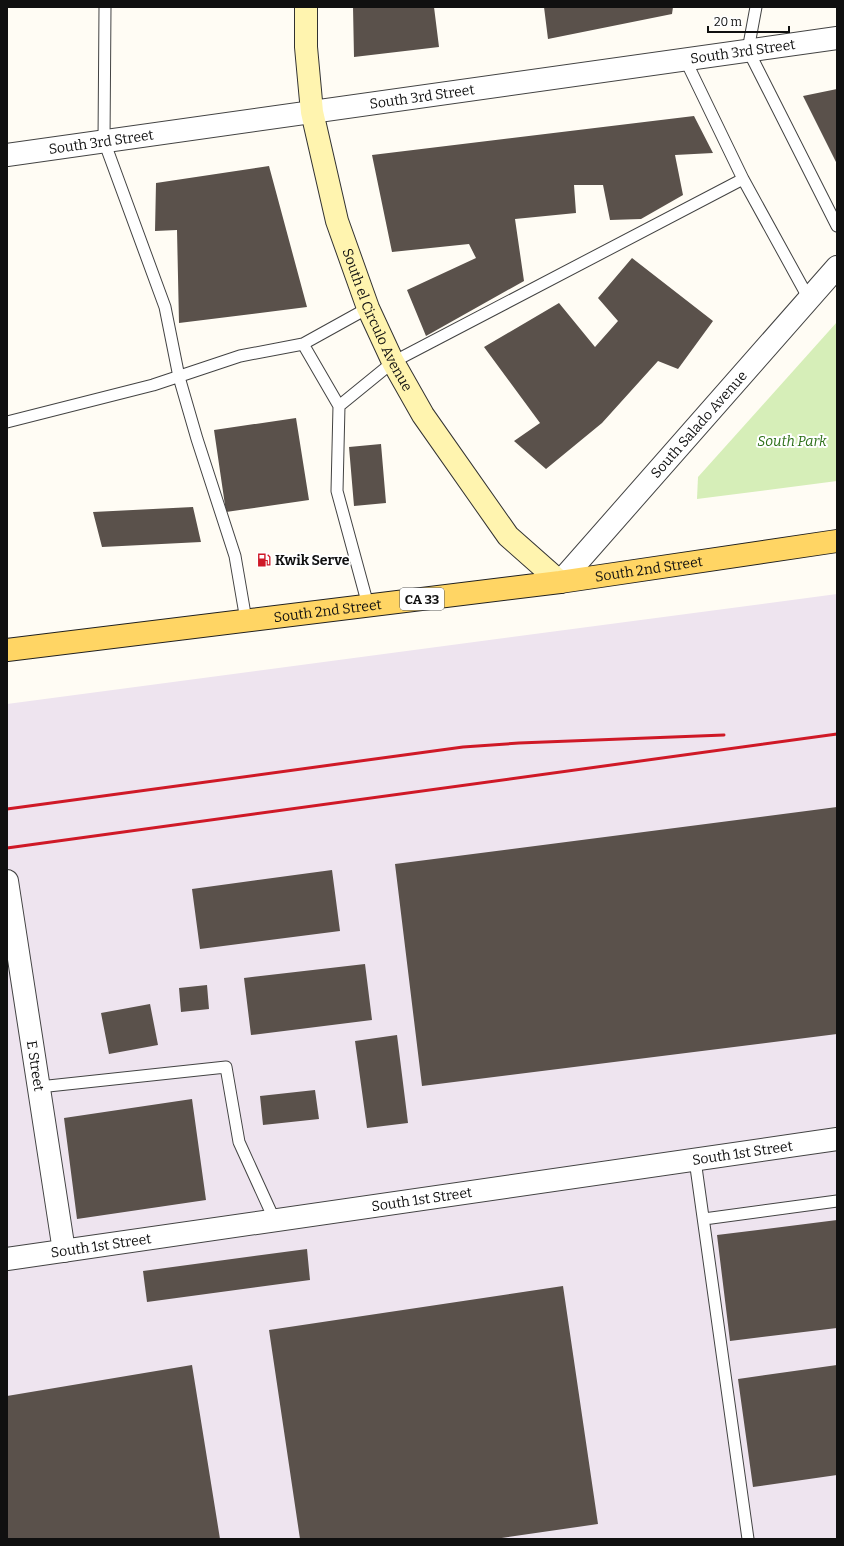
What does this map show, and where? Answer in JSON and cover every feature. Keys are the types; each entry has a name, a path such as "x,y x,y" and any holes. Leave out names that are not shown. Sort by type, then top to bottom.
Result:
{"main road":[{"name":"South 2nd Street","path":"7,650 560,582 837,541"}],"street":[{"name":"South el Circulo Avenue","path":"306,7 306,47 312,112 338,221 368,308 393,362 423,415 508,536 560,582"},
{"name":"South 3rd Street","path":"7,155 837,38"},
{"name":"South Salado Avenue","path":"560,582 837,267"},
{"name":"E Street","path":"7,881 64,1251"},
{"name":"South 1st Street","path":"7,1259 837,1139"}],"lane":[{"path":"105,7 104,141 165,307 179,377 197,439 235,556 246,620"},
{"path":"756,7 748,50 837,226"},
{"path":"685,59 743,179 809,299"},
{"path":"339,406 393,362 743,179"},
{"path":"7,422 145,387 240,356 303,344 368,308"},
{"path":"303,344 339,406 337,491 368,606"},
{"path":"39,1087 226,1067 239,1142 275,1221"},
{"path":"694,1160 704,1219 748,1539"},
{"path":"704,1219 837,1201"}],"shaded area":[{"path":"837,594 837,1539 7,1539 7,704"}],"green space":[{"name":"South Park","path":"837,322 837,481 697,499 698,477"}],"building":[{"path":"353,7 434,7 439,47 354,57"},
{"path":"544,7 673,7 672,14 548,39"},
{"path":"837,89 837,164 803,96"},
{"path":"694,116 713,153 675,155 683,195 641,219 610,220 603,185 574,185 576,213 515,219 524,281 426,336 407,290 476,258 469,244 392,252 372,155"},
{"path":"269,166 307,307 179,323 177,230 155,231 156,183"},
{"path":"632,258 713,321 678,369 658,361 602,423 546,469 514,441 540,423 484,347 559,303 595,347 618,321 598,298"},
{"path":"296,418 309,500 226,512 214,430"},
{"path":"381,444 386,503 354,506 349,447"},
{"path":"193,507 201,542 102,547 93,512"},
{"path":"837,807 837,1034 422,1086 395,864"},
{"path":"332,870 340,931 200,949 192,889"},
{"path":"365,964 372,1020 251,1035 244,978"},
{"path":"207,985 209,1009 181,1012 179,988"},
{"path":"150,1004 158,1045 109,1054 101,1013"},
{"path":"397,1035 408,1123 367,1128 355,1041"},
{"path":"315,1090 319,1119 263,1125 260,1096"},
{"path":"192,1099 206,1200 77,1219 64,1118"},
{"path":"837,1220 837,1328 730,1341 717,1235"},
{"path":"307,1249 310,1280 147,1302 143,1271"},
{"path":"563,1286 598,1524 495,1539 300,1539 269,1330"},
{"path":"192,1365 220,1539 7,1539 7,1396"},
{"path":"837,1365 837,1475 753,1487 738,1379"}],"railway":[{"path":"7,848 837,734"},
{"path":"7,809 463,747 519,743 724,735"}],"place":[{"name":"Kwik Serve","path":"264,560"}]}
